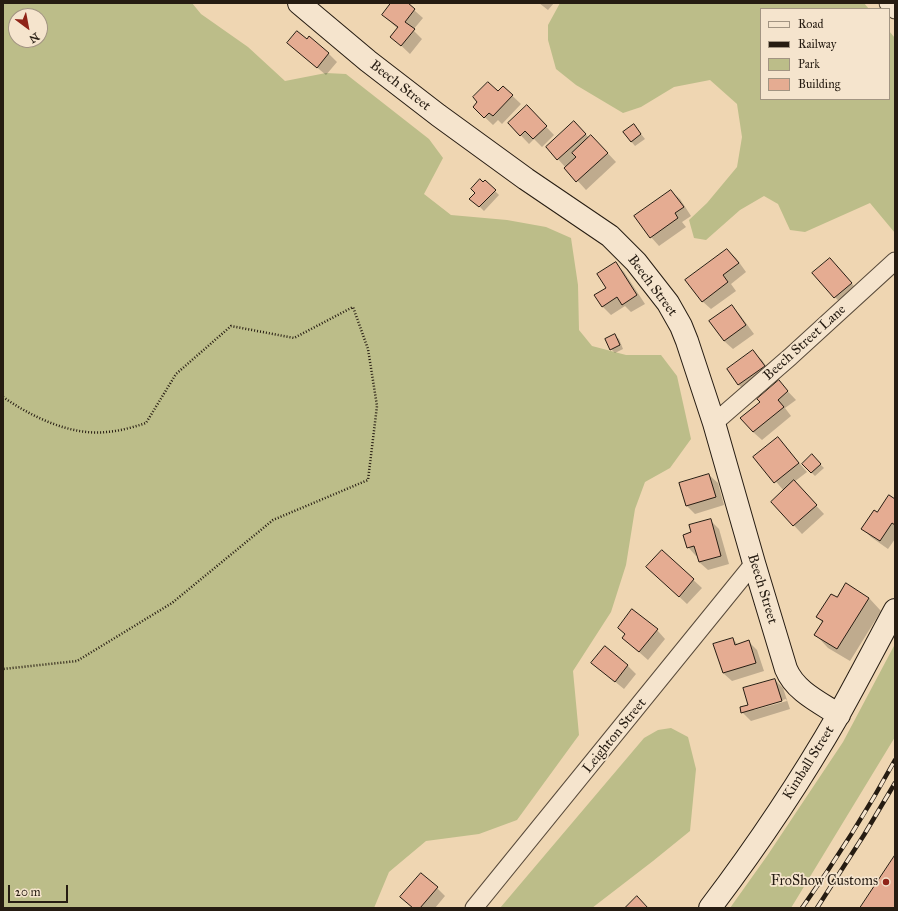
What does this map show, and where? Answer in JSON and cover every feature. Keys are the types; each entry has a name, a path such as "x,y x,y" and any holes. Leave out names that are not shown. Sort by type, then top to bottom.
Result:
{"street":[{"name":"Beech Street","path":"299,3 368,61 438,115 610,236 636,262 659,290 675,313 687,341 714,424 754,563 789,676 803,691 839,715"},
{"path":"888,3 895,10"},
{"name":"Beech Street Lane","path":"714,424 895,261"},
{"name":"Leighton Street","path":"474,908 754,563"},
{"name":"Kimball Street","path":"710,908 768,827 839,715 895,610"}],"path":[{"path":"3,397 50,423 84,432 107,432 128,428 146,423 176,374 231,326 294,338 353,307 368,349 377,406 368,480 273,520 172,603 78,662 3,669"}],"green space":[{"path":"3,3 192,3 201,14 248,47 285,81 326,73 346,74 429,139 443,158 424,194 451,215 507,220 546,227 571,238 578,285 579,330 592,346 626,355 661,355 677,376 691,439 670,468 645,482 635,509 626,565 611,612 573,671 579,735 517,820 479,834 426,841 389,872 374,908 3,908"},
{"path":"560,3 864,3 868,8 760,8 760,100 890,100 890,32 895,38 895,233 870,203 805,232 790,230 778,204 764,196 740,210 706,240 694,238 689,220 707,203 737,167 742,137 737,104 710,80 674,87 641,107 623,113 576,85 556,69 548,40 548,25"},
{"path":"895,644 895,737 791,908 730,908 767,856 843,742"},
{"path":"671,728 688,737 696,769 690,831 592,908 500,908 644,738 658,730"}],"building":[{"path":"391,3 408,3 415,9 405,22 415,29 401,46 390,37 398,27 382,15"},
{"path":"297,31 307,39 309,36 329,53 317,68 287,43"},
{"path":"488,82 498,91 503,86 513,95 493,116 489,113 484,118 473,107 477,102 473,97"},
{"path":"527,105 547,126 533,139 525,131 520,136 508,123"},
{"path":"574,121 586,134 557,160 546,147"},
{"path":"634,124 641,134 631,142 623,132"},
{"path":"591,135 608,153 576,182 564,168 576,157 572,153"},
{"path":"480,179 483,182 485,180 496,190 479,207 469,199 475,193 471,189"},
{"path":"671,190 684,207 675,213 678,218 650,238 634,216"},
{"path":"727,249 739,263 723,275 728,282 702,302 685,280"},
{"path":"830,258 852,283 834,298 812,273"},
{"path":"616,262 637,295 622,305 617,297 602,307 594,295 606,288 597,274"},
{"path":"732,305 746,325 724,341 709,321"},
{"path":"615,334 620,345 610,350 605,339"},
{"path":"753,350 765,366 738,385 727,369"},
{"path":"779,380 788,391 778,400 784,407 753,432 740,418 760,402 757,399"},
{"path":"778,437 799,463 774,483 753,457"},
{"path":"812,454 821,464 811,473 802,464"},
{"path":"709,474 716,497 686,506 679,483"},
{"path":"794,480 817,505 793,526 771,502"},
{"path":"889,495 895,499 895,525 892,523 880,541 861,529 874,510 877,512"},
{"path":"711,519 721,556 699,562 694,546 687,548 683,535 691,532 689,525"},
{"path":"662,550 694,579 679,597 646,567"},
{"path":"846,583 869,598 837,649 814,635 823,621 816,617 831,594 837,597"},
{"path":"632,609 658,629 639,652 622,638 625,634 618,628"},
{"path":"733,638 735,645 749,640 756,663 723,673 713,644"},
{"path":"605,646 628,665 615,682 591,663"},
{"path":"775,679 782,701 741,713 740,707 748,705 743,688"},
{"name":"FroShow Customs","path":"895,855 895,908 860,908"},
{"path":"421,873 438,887 420,908 413,908 400,897"},
{"path":"637,896 648,908 625,908"}],"railway":[{"path":"802,908 851,835 895,760"},
{"path":"817,908 864,835 895,783"}],"place":[{"name":"FroShow Customs","path":"886,882"}]}
